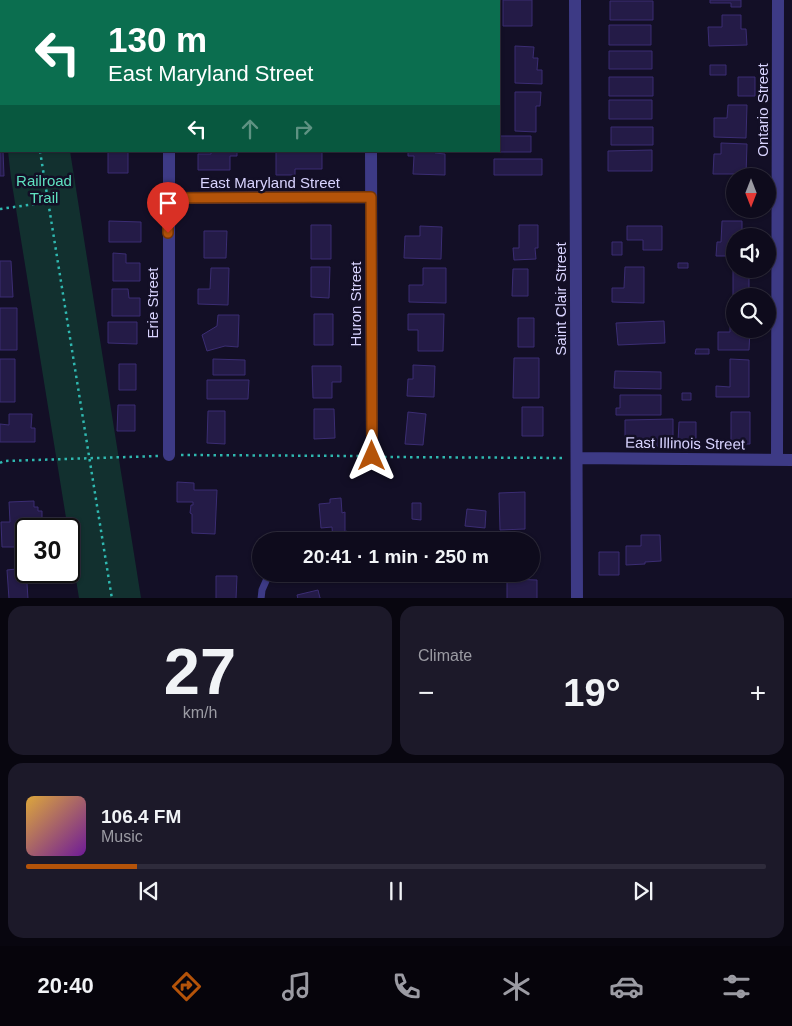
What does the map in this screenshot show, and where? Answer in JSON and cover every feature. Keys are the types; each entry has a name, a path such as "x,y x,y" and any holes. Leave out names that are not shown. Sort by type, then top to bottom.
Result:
{"street":[{"name":"Saint Clair Street","path":"575,0 577,598"},
{"name":"Ontario Street","path":"778,0 778,460"},
{"name":"Erie Street","path":"169,152 169,455"},
{"name":"Huron Street","path":"371,152 372,456"},
{"name":"East Maryland Street","path":"168,198 371,197"},
{"name":"East Illinois Street","path":"577,458 792,460"}],"lane":[{"path":"261,598 266,582"}],"path":[{"path":"40,152 112,598"},
{"path":"0,210 49,202"},
{"path":"0,463 4,461 169,455 577,458"}],"green space":[{"name":"Railroad Trail","path":"8,152 70,152 141,598 79,598 77,583 80,583 80,518 66,518"}],"building":[{"path":"503,0 532,0 532,26 503,26"},
{"path":"710,0 741,0 741,7 731,7 731,3 710,3"},
{"path":"610,1 653,1 653,20 610,20"},
{"path":"722,15 741,15 741,29 746,29 747,45 709,46 708,27 722,27"},
{"path":"609,25 651,25 651,45 609,45"},
{"path":"515,46 534,47 533,58 538,58 537,70 542,70 542,84 515,83"},
{"path":"609,51 652,51 652,69 609,69"},
{"path":"710,65 726,65 726,75 710,75"},
{"path":"609,77 653,77 653,96 609,96"},
{"path":"738,77 755,77 755,96 738,96"},
{"path":"515,92 541,92 540,106 536,106 536,132 515,131"},
{"path":"609,100 652,100 652,119 609,119"},
{"path":"728,105 747,105 746,138 714,137 714,118 727,118"},
{"path":"611,127 653,127 653,145 611,145"},
{"path":"500,136 531,136 531,152 500,152"},
{"path":"721,143 747,144 746,168 726,168 726,174 713,174 714,154 721,154"},
{"path":"652,150 652,171 608,171 608,151"},
{"path":"0,152 3,152 4,176 0,176"},
{"path":"108,152 128,152 128,173 108,173"},
{"path":"211,152 237,152 237,156 230,156 230,170 198,170 198,154 211,154"},
{"path":"276,152 322,152 322,169 295,169 295,175 276,175"},
{"path":"408,152 445,154 445,175 413,174 414,156 408,156"},
{"path":"494,159 542,159 542,175 494,175"},
{"path":"109,221 141,222 141,242 109,242"},
{"path":"722,221 742,221 742,228 726,228 726,256 716,256 717,242 721,242"},
{"path":"311,225 331,225 331,259 311,259"},
{"path":"519,225 538,225 538,248 535,248 536,259 514,260 513,248 519,248"},
{"path":"420,226 442,227 441,259 404,258 405,236 420,236"},
{"path":"627,226 662,226 662,250 643,250 643,240 627,240"},
{"path":"204,231 227,231 226,258 204,258"},
{"path":"612,242 622,242 622,255 612,255"},
{"path":"113,253 126,254 126,263 140,263 140,281 113,281"},
{"path":"0,261 11,261 13,297 0,297"},
{"path":"678,263 688,263 688,268 678,268"},
{"path":"311,267 330,267 329,298 311,297"},
{"path":"625,267 644,267 644,303 612,302 612,288 624,288"},
{"path":"211,268 229,268 228,305 198,304 198,289 210,289"},
{"path":"423,268 446,268 446,303 409,302 409,285 423,285"},
{"path":"513,269 528,269 528,296 512,296"},
{"path":"733,278 749,278 749,288 733,288"},
{"path":"112,289 128,289 129,298 140,298 140,316 112,316"},
{"path":"0,308 17,308 17,350 0,350"},
{"path":"314,314 333,314 333,345 314,345"},
{"path":"408,314 444,314 443,351 418,351 418,330 408,330"},
{"path":"218,315 239,315 238,347 225,346 207,351 202,335 217,326"},
{"path":"518,318 534,318 534,347 518,347"},
{"path":"664,321 665,343 618,345 616,323"},
{"path":"108,322 137,322 137,344 108,343"},
{"path":"718,332 726,332 726,338 750,338 749,350 718,350"},
{"path":"696,349 709,349 709,354 695,354"},
{"path":"514,358 539,358 539,398 513,398"},
{"path":"0,359 15,359 15,402 0,402"},
{"path":"213,359 245,360 245,375 213,375"},
{"path":"730,359 749,360 749,397 716,397 716,386 730,387"},
{"path":"119,364 136,364 136,390 119,390"},
{"path":"413,365 435,366 434,397 407,396 408,379 413,379"},
{"path":"312,366 341,366 341,382 332,382 332,398 313,398"},
{"path":"615,371 661,372 661,389 614,388"},
{"path":"207,380 249,380 248,399 207,399"},
{"path":"682,393 691,393 691,400 682,400"},
{"path":"620,395 661,395 661,415 616,415 616,408 620,408"},
{"path":"118,405 135,405 135,431 117,431"},
{"path":"522,407 543,407 543,436 522,436"},
{"path":"314,409 334,409 335,438 314,439"},
{"path":"208,411 225,411 225,444 207,443"},
{"path":"408,412 426,414 423,445 405,444"},
{"path":"731,412 750,412 750,444 731,444"},
{"path":"9,414 32,414 31,428 35,428 35,442 0,442 0,424 9,425"},
{"path":"673,419 673,437 660,437 660,446 625,447 625,420"},
{"path":"679,422 696,422 696,443 678,442"},
{"path":"177,482 194,483 194,490 217,490 215,534 192,533 192,514 190,513 193,502 177,502"},
{"path":"525,492 525,529 500,530 499,493"},
{"path":"341,498 342,513 345,512 345,532 332,532 332,527 321,528 319,504 330,503 330,499"},
{"path":"34,501 34,507 38,507 38,511 42,511 42,518 15,518 15,547 2,547 1,522 10,522 9,502"},
{"path":"412,503 421,503 421,520 412,519"},
{"path":"467,509 486,511 485,528 465,526"},
{"path":"641,535 660,535 661,561 626,565 626,546 641,546"},
{"path":"599,552 619,552 619,575 599,575"},
{"path":"15,569 15,583 27,583 28,598 9,598 7,570"},
{"path":"216,576 237,576 236,598 216,598"},
{"path":"507,582 537,582 537,598 507,598"},
{"path":"318,590 320,598 298,598 297,595"}],"route":[{"path":"168,233 168,198 371,197 372,456"}]}
